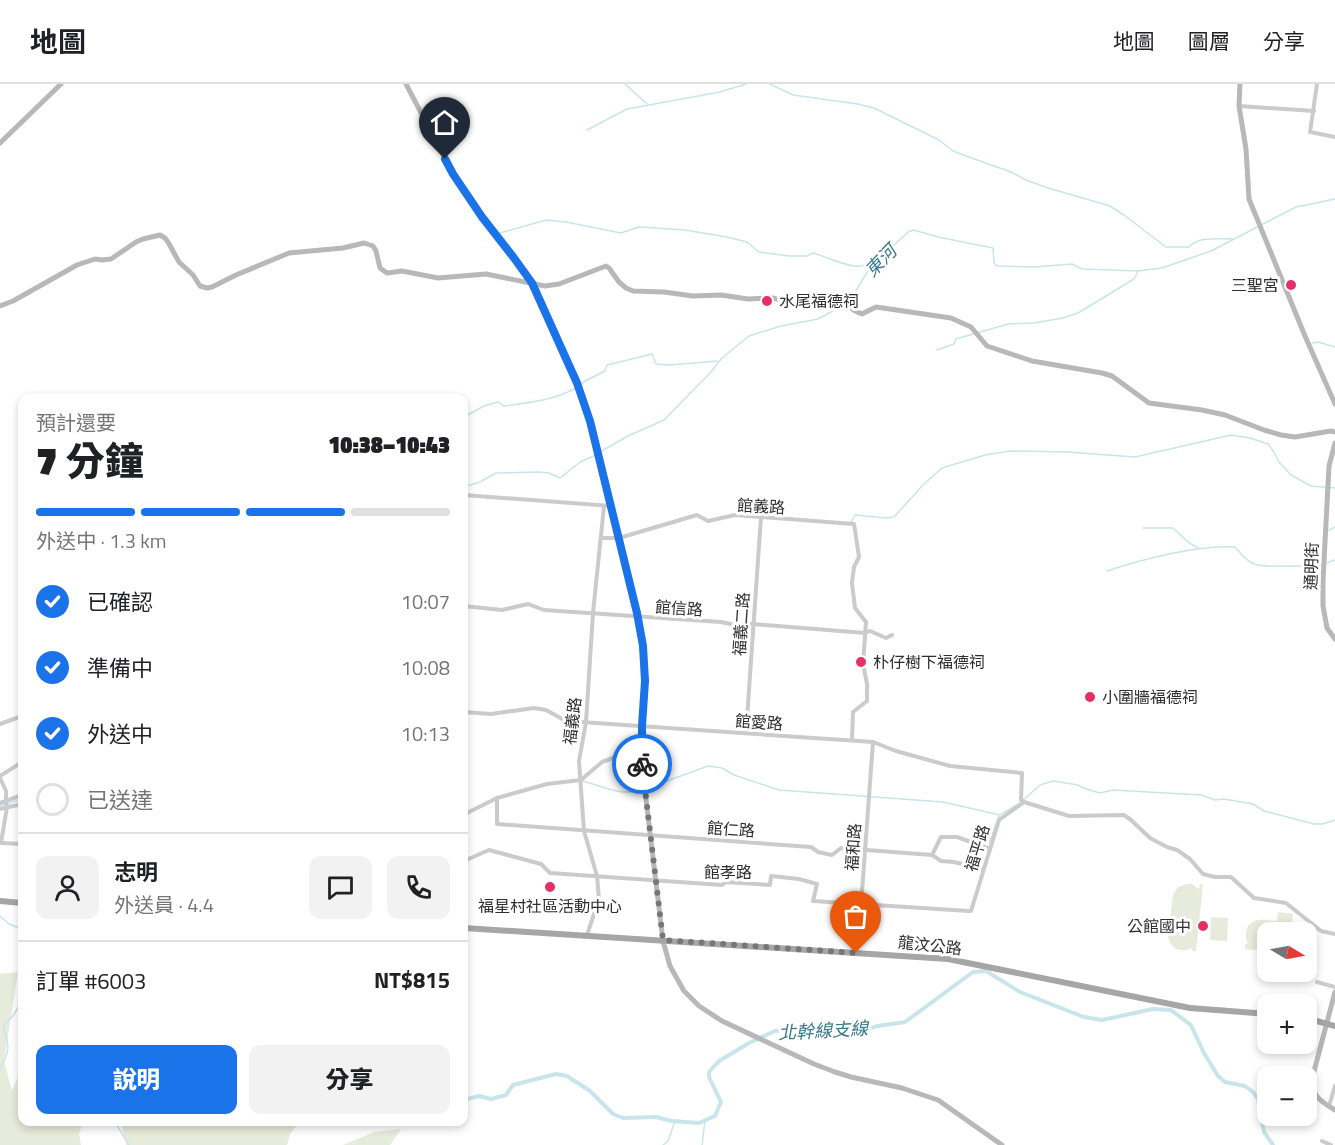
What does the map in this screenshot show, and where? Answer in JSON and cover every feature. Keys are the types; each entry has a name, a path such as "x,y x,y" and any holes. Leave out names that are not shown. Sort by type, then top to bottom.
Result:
{"main road":[{"path":"0,901 18,903"},
{"name":"龍汶公路","path":"468,928 948,959 1190,1008 1257,1013"},
{"path":"1317,1021 1335,1026"}],"street":[{"path":"0,143 61,84"},
{"path":"406,84 453,174 532,283 580,390 590,421 600,459 608,506 619,538 638,617 645,658 642,766 663,940 675,977 699,1006 722,1021 814,1064 851,1077 902,1088 938,1100 1002,1145"},
{"path":"1240,84 1239,106 1246,149 1249,199 1335,404"},
{"path":"1317,84 1310,132 1335,137"},
{"path":"1239,106 1314,111"},
{"path":"0,306 76,264 95,259 111,259 143,238 160,235 165,238 179,262 193,275 200,286 207,288 289,253 370,243 376,251 380,268 387,273 402,271 438,278 486,274 545,286 559,284 606,266 619,282 633,291 693,296 721,294 748,299 772,298 793,303 812,304 842,301 862,314 876,307 951,318 972,327 987,346 1032,361 1112,376 1149,403 1225,415 1281,435 1295,437 1335,432"},
{"name":"通明街","path":"1335,443 1329,466 1327,488 1323,606 1327,628 1335,639"},
{"path":"468,495 608,506"},
{"name":"福義路","path":"587,936 599,899 597,876 585,831 579,761 586,722 601,538 608,506"},
{"name":"館義路","path":"601,538 619,538 697,515 708,521 735,514 854,524 859,557 854,567 852,584 855,608 866,622 865,633"},
{"name":"福義二路","path":"746,733 761,517"},
{"name":"館信路","path":"468,606 502,610 528,604 544,610 721,622 735,625 753,624 865,633 870,631 886,638 892,635"},
{"path":"852,740 853,712 867,701 867,684 863,664 865,633"},
{"name":"館愛路","path":"468,712 492,714 534,708 546,710 566,721 873,742 950,766 1022,773 1021,800 1024,802"},
{"path":"0,724 18,717"},
{"name":"福和路","path":"856,953 873,742"},
{"path":"468,813 498,798 547,784 580,780 602,762 635,750"},
{"path":"18,765 0,777 6,791 7,807 1,843 18,844"},
{"path":"0,803 18,797"},
{"name":"館仁路","path":"498,798 497,824 811,847 818,852 832,855 841,848 932,855 941,861 983,869"},
{"path":"1024,802 1069,816 1124,815 1150,838 1177,850 1190,859 1203,874 1215,878 1232,877 1254,898 1286,903 1321,931 1335,934"},
{"name":"福平路","path":"969,912 999,820 1024,802"},
{"path":"0,809 18,805"},
{"path":"932,855 941,837 957,837 990,849"},
{"name":"館孝路","path":"468,859 489,850 541,864 550,873 722,885 726,882 770,885 771,876 799,879 818,885 813,901 969,912"},
{"path":"1317,982 1335,987"},
{"path":"1335,992 1312,1079 1316,1097 1335,1110"},
{"path":"1329,1106 1335,1086"},
{"path":"1322,1141 1331,1145"}],"green space":[{"path":"1192,884 1199,889 1200,884 1203,885 1196,951 1192,951 1192,948 1184,950 1174,948 1168,937 1173,895 1178,887"},
{"path":"1278,912 1293,914 1292,922 1257,922 1257,950 1245,949 1245,944 1248,944 1246,930 1250,924 1259,920 1277,921"},
{"path":"1211,917 1228,918 1227,941 1210,940"},
{"path":"18,972 4,1061 12,1091 18,1077 18,1126 82,1126 79,1134 81,1145 0,1145 0,974"},
{"path":"122,1126 296,1126 290,1134 287,1145 126,1145"},
{"path":"401,1129 390,1145 343,1145 374,1132"}],"waterway":[{"path":"625,84 647,104"},
{"path":"587,130 627,109 720,92 746,84"},
{"path":"770,84 793,95 874,108 939,140 953,151 1048,188 1110,206 1166,247 1189,247 1198,241 1233,239"},
{"name":"東河","path":"847,302 869,269 908,232 914,230 993,248 994,263 997,266 1034,267 1072,264 1082,269 1138,271 1162,268 1211,251 1296,207 1335,199"},
{"path":"500,233 546,220 621,233 639,227 685,230 747,242 759,252 789,256 807,256 813,253 857,266 864,265 883,255"},
{"path":"977,333 1008,324 1034,323 1078,313 1134,279 1138,271"},
{"name":"東河","path":"600,452 664,420 722,358 749,336 781,326 818,319 844,305"},
{"path":"937,350 954,344 956,339 973,334"},
{"path":"1312,343 1318,342 1335,347"},
{"path":"579,385 605,371 607,365 652,354 656,364 717,361"},
{"path":"468,415 484,406 498,402 504,406 532,402 576,388"},
{"path":"851,522 855,515 894,517 942,468 985,455 1011,451 1135,457 1231,435 1268,444 1279,462 1291,475 1311,486 1335,488"},
{"name":"東河","path":"468,486 496,473 539,472 560,478 580,462 596,455"},
{"path":"1329,530 1335,527"},
{"path":"1143,528 1173,528 1198,548"},
{"path":"1107,571 1170,554 1220,547 1235,547 1243,557 1254,564 1287,566 1322,564"},
{"path":"1327,563 1335,560"},
{"path":"648,788 708,766 722,768 734,775 779,790 943,802 1000,815 1020,803 1040,785 1053,781 1078,785 1100,793 1113,790 1201,795 1215,800 1224,799 1253,804 1264,811 1314,824 1335,820"},
{"path":"583,781 620,792 643,789"},
{"name":"東河","path":"0,806 18,800"},
{"path":"989,843 999,816"},
{"path":"0,916 9,924 18,927"},
{"name":"北幹線支線","path":"468,1099 479,1096 491,1099 506,1095 513,1085 556,1074 567,1076 590,1091 613,1114 623,1118 656,1117 699,1123 715,1116 721,1102 709,1077 709,1072 719,1061 749,1043 775,1031 785,1030 802,1035 837,1030 864,1031 877,1026 905,1022 973,972 986,971 1020,992 1084,1017 1102,1020 1153,1009 1171,1010 1191,1025 1218,1076 1225,1082 1245,1086 1253,1092 1258,1099 1264,1132 1273,1145"},
{"path":"0,1069 8,1047 3,1026 18,1008"},
{"path":"702,1145 705,1120"},
{"path":"663,1145 668,1141 675,1121"},
{"path":"117,1126 129,1145"}],"way so far":[{"path":"642,764 663,940 856,953"}],"place":[{"name":"三聖宮","path":"1291,285"},
{"name":"水尾福德祠","path":"767,301"},
{"name":"朴仔樹下福德祠","path":"861,662"},
{"name":"小圍牆福德祠","path":"1090,697"},
{"name":"福星村社區活動中心","path":"550,887"},
{"name":"公館國中","path":"1203,926"}],"route":[{"path":"445,159 482,217 532,283 577,383 590,421 637,613 645,658 642,764"}]}
